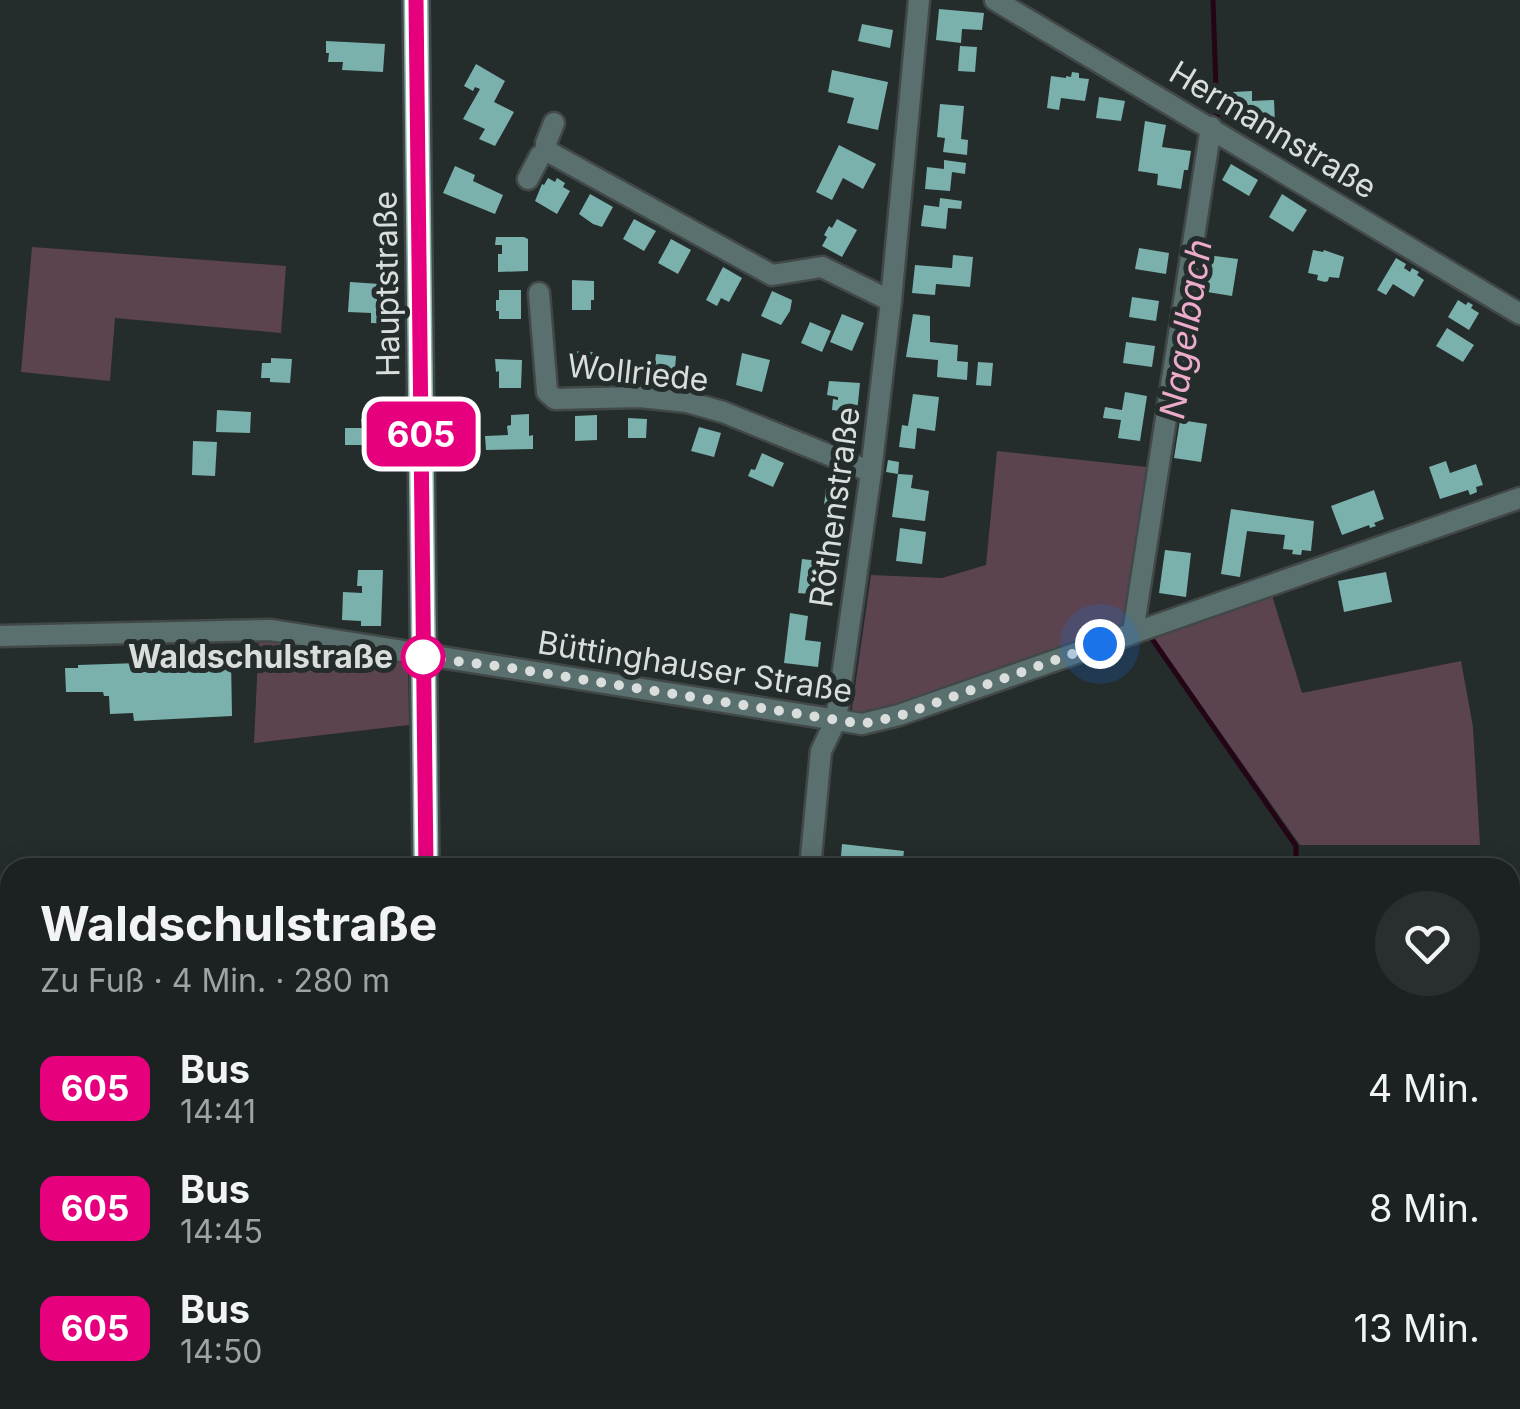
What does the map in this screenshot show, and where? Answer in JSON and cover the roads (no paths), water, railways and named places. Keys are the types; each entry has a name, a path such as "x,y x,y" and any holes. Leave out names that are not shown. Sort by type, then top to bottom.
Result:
{"main road":[{"name":"Hauptstraße","path":"416,0 426,858"}],"street":[{"name":"Röthenstraße","path":"811,858 821,751 836,720 871,472 919,0"},
{"name":"Hermannstraße","path":"995,0 1520,314"},
{"path":"554,123 546,143 548,151 772,275 822,267 891,301"},
{"path":"1133,632 1211,127"},
{"path":"528,178 540,156 548,151"},
{"name":"Wollriede","path":"539,293 547,392 556,399 640,397 686,402 722,412 871,472"},
{"name":"Büttinghauser Straße","path":"423,656 862,724 899,716 1520,498"},
{"path":"0,636 271,630 423,656"}],"waterway":[{"name":"Nagelbach","path":"1213,0 1217,119"},
{"name":"Nagelbach","path":"1146,637 1150,636 1296,846 1296,858"}],"place":[{"name":"Waldschulstraße","path":"423,657"}]}
